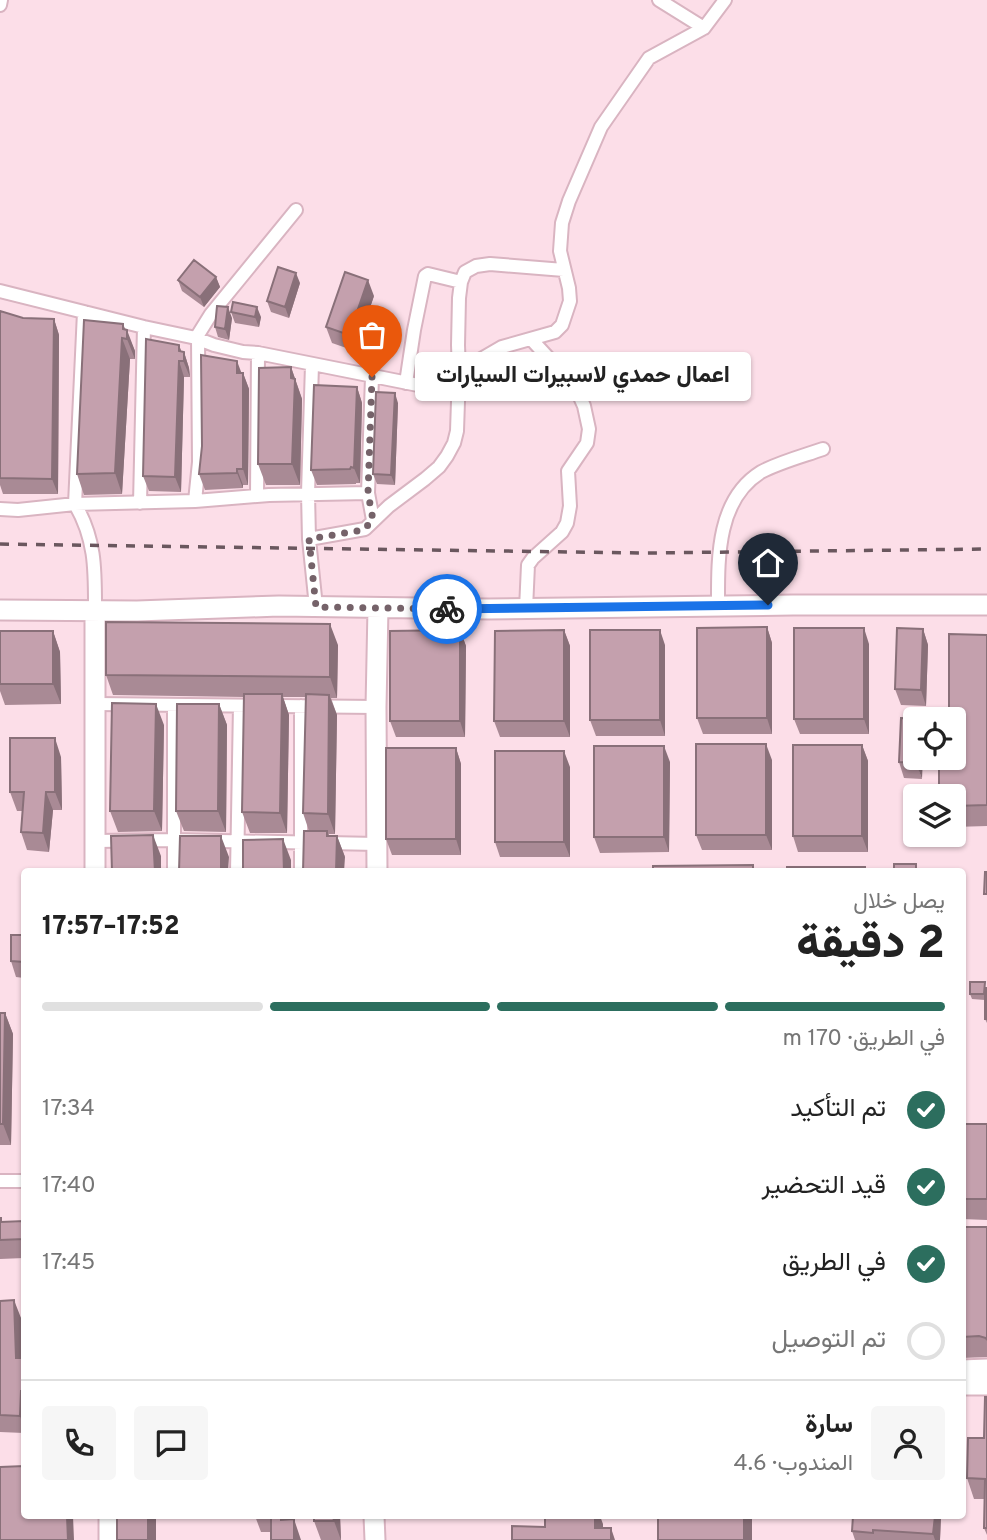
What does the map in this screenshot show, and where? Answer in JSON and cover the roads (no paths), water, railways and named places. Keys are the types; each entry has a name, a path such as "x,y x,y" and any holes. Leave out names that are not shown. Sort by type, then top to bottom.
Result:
{"street":[{"path":"0,5 1,0"},
{"path":"659,0 704,28"},
{"path":"459,372 502,347 555,332 562,325 570,301 560,251 562,223 601,127 649,58 704,28 725,0"},
{"path":"195,501 199,462 197,338 211,313 296,211"},
{"path":"309,539 363,530 388,506 439,467 447,456 457,431 461,282 465,272 476,266 490,264 564,270"},
{"path":"406,383 425,276 428,274 461,282"},
{"path":"0,291 197,338 224,348 458,393"},
{"path":"84,312 75,504 93,546 95,570 95,868"},
{"path":"140,503 144,327"},
{"path":"526,608 528,565 562,532 567,523 570,506 569,471 587,443 589,429 584,406 576,388 531,339"},
{"path":"257,354 257,496"},
{"path":"312,365 308,493 309,539 316,607"},
{"path":"372,377 368,493 373,520"},
{"path":"718,606 720,544 727,515 738,495 754,477 764,471 823,449"},
{"path":"0,509 195,501 308,493 368,493"},
{"path":"0,610 987,605"},
{"path":"377,868 378,608"},
{"path":"96,704 376,707"},
{"path":"174,705 174,868"},
{"path":"237,868 240,706"},
{"path":"301,706 301,868"},
{"path":"95,841 377,844"},
{"path":"0,1181 21,1181"},
{"path":"966,1370 987,1369"},
{"path":"966,1385 987,1385"},
{"path":"108,1519 108,1540"},
{"path":"374,1519 375,1540"}],"railway":[{"path":"0,544 647,553 987,549"}],"place":[{"name":"اعمال حمدي لاسبيرات السيارات","path":"372,377"}]}
